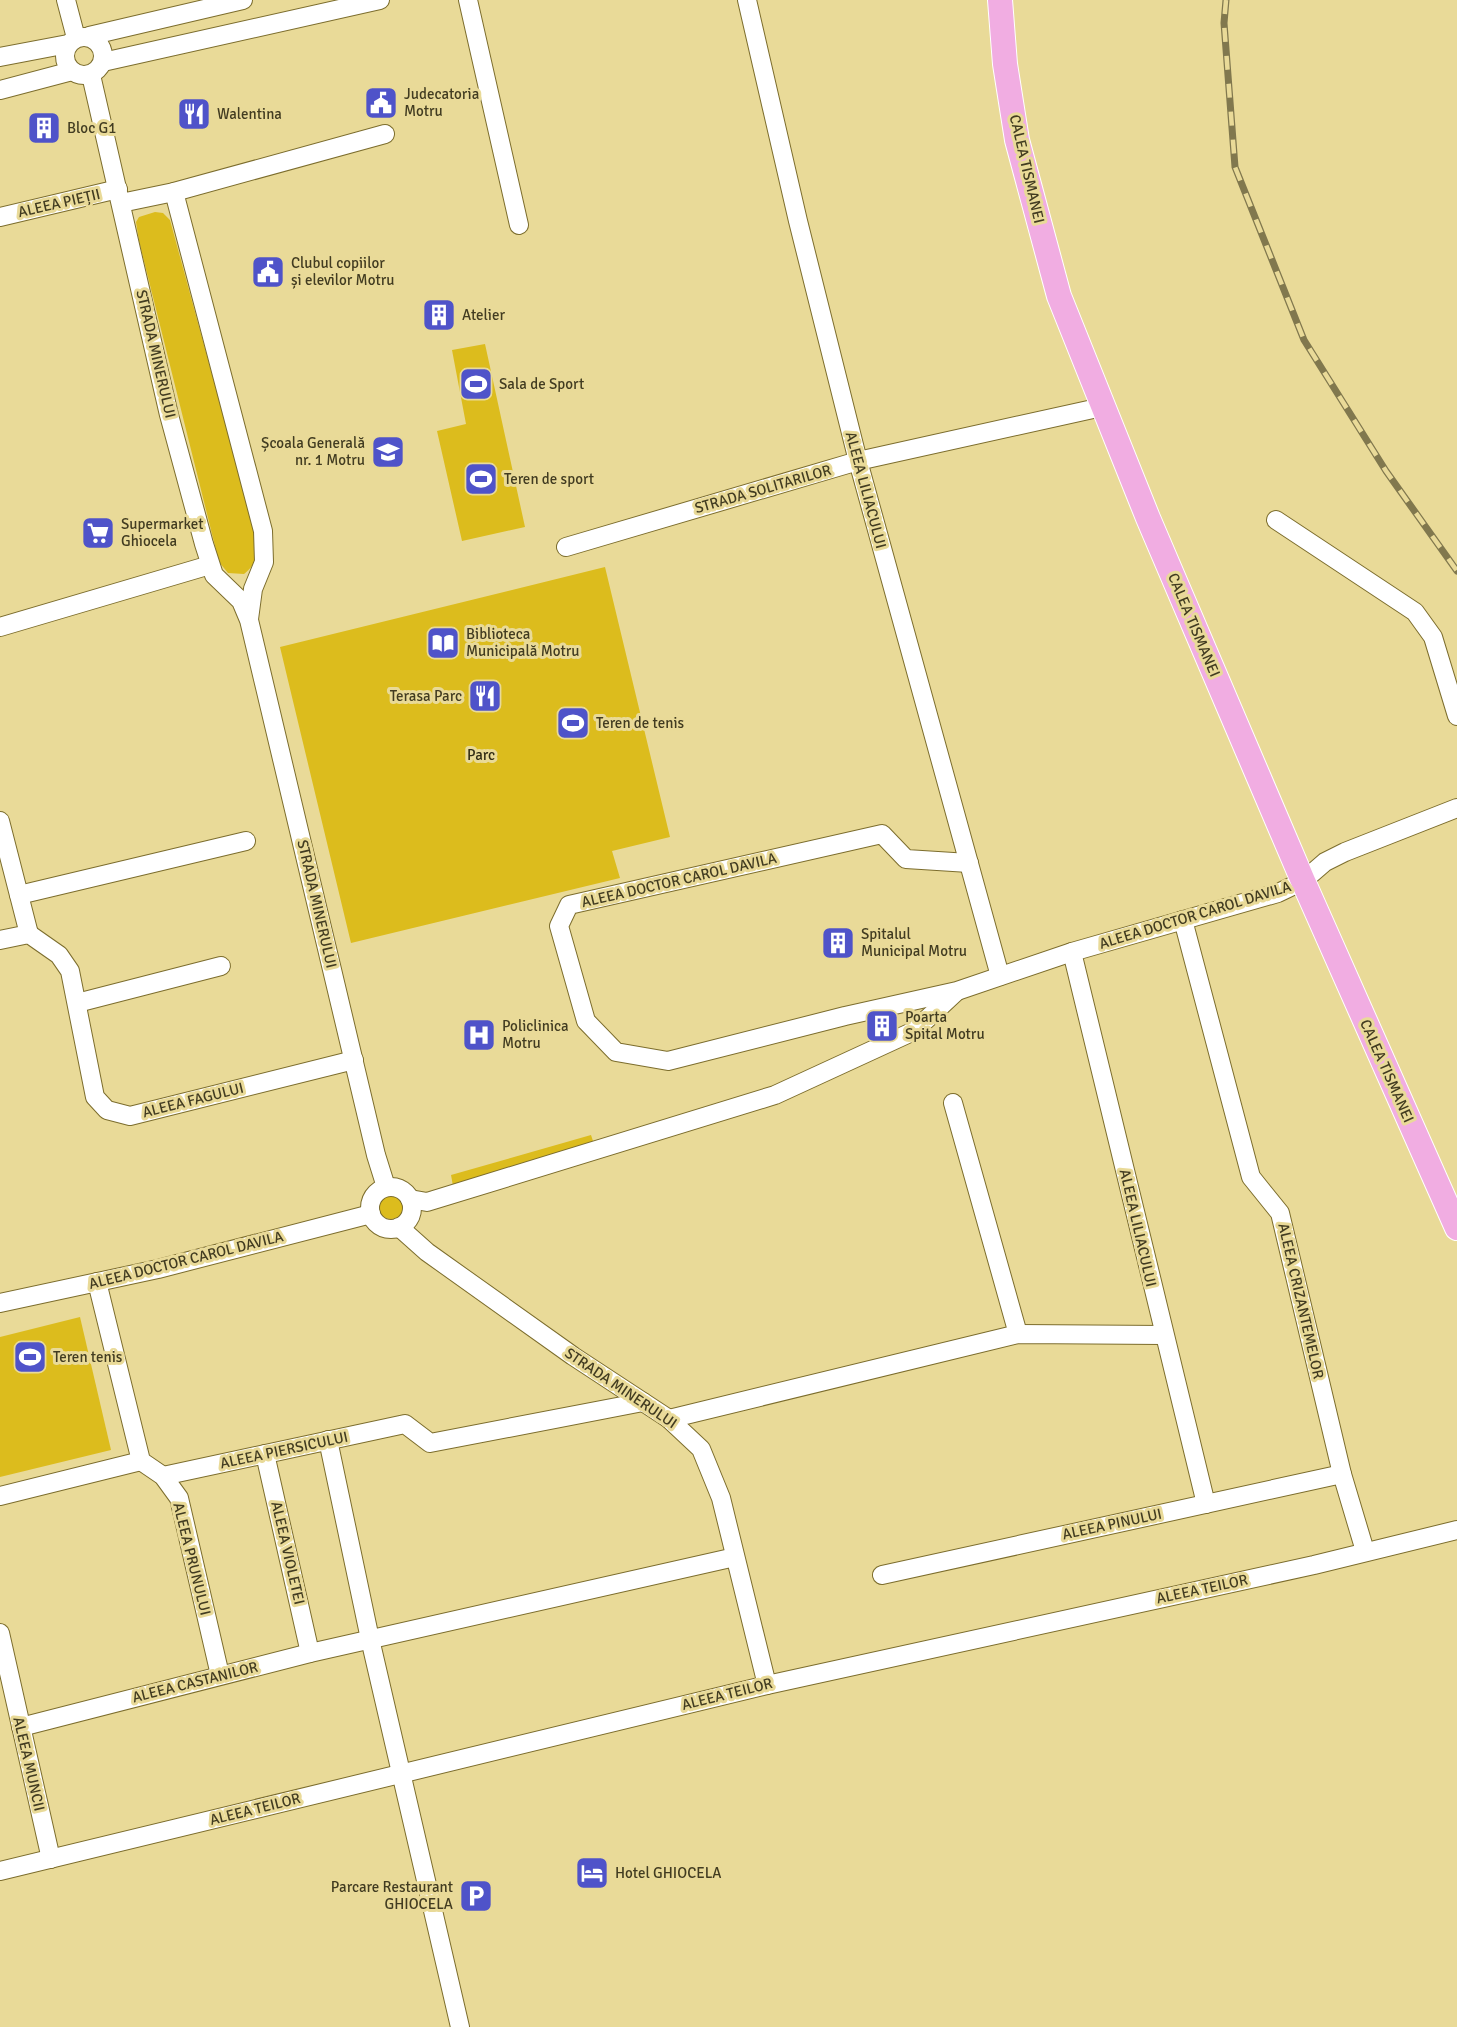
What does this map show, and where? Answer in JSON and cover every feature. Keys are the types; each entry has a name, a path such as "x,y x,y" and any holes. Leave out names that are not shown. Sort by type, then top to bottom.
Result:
{"main road":[{"name":"CALEA TISMANEI","path":"1000,1 1005,64 1017,140 1059,296 1102,407 1303,881 1457,1228"}],"street":[{"path":"66,0 78,39"},
{"path":"0,57 243,0"},
{"path":"0,90 72,71 97,68 380,0"},
{"path":"468,0 519,225"},
{"name":"ALEEA LILIACULUI","path":"747,0 798,221 858,461 1000,976"},
{"path":"72,71 65,55 78,39"},
{"name":"STRADA MINERULUI","path":"78,39 101,45 97,68 119,196 170,415 210,565 214,575 241,601 249,620 376,1155 386,1187"},
{"name":"ALEEA PIEȚII","path":"0,217 119,196 174,192 385,134"},
{"name":"STRADA MINERULUI","path":"174,192 239,449 263,531 264,562 254,589 249,620"},
{"name":"STRADA SOLITARILOR","path":"566,547 858,461 1102,407"},
{"path":"1276,520 1415,612 1433,637 1457,716"},
{"path":"0,627 210,565"},
{"name":"ALEEA DOCTOR CAROL DAVILA","path":"969,863 906,859 882,834 569,905 559,926 586,1021 616,1052 668,1061 845,1016 957,991 1072,952 1278,893 1303,881 1325,862 1345,852 1457,808"},
{"path":"0,821 28,934 0,940"},
{"path":"19,895 246,841"},
{"name":"ALEEA CRIZANTEMELOR","path":"1183,920 1251,1177 1280,1214 1342,1474 1365,1551"},
{"name":"ALEEA FAGULUI","path":"28,934 59,956 70,971 95,1097 107,1110 130,1116 354,1060"},
{"name":"ALEEA LILIACULUI","path":"1072,952 1206,1504"},
{"path":"77,1003 221,966"},
{"name":"ALEEA DOCTOR CAROL DAVILA","path":"410,1199 427,1202 776,1095 914,1031 957,991"},
{"path":"953,1103 1018,1334"},
{"path":"386,1187 403,1191 410,1199 410,1217 399,1227 387,1229 379,1225 371,1214 372,1198 386,1187"},
{"name":"ALEEA DOCTOR CAROL DAVILA","path":"0,1303 97,1282 371,1214"},
{"name":"STRADA MINERULUI","path":"399,1227 427,1252 669,1419 701,1449 711,1468 766,1684"},
{"path":"0,1496 141,1461 97,1282"},
{"path":"669,1419 1018,1334 1164,1335"},
{"name":"ALEEA PIERSICULUI","path":"163,1476 405,1424 430,1443 643,1402"},
{"path":"328,1440 370,1639 460,2027"},
{"name":"ALEEA VIOLETEI","path":"266,1454 310,1653"},
{"name":"ALEEA PRUNULUI","path":"141,1461 163,1476 179,1498 220,1675"},
{"name":"ALEEA PINULUI","path":"882,1575 1342,1474"},
{"name":"ALEEA TEILOR","path":"0,1871 766,1684 1314,1565 1457,1530"},
{"name":"ALEEA CASTANILOR","path":"21,1727 310,1653 735,1557"},
{"name":"ALEEA MUNCII","path":"0,1633 51,1859"}],"green space":[{"path":"155,212 163,213 170,220 254,529 257,542 256,559 244,574 228,573 219,562 139,241 136,222 139,217"},
{"name":"Teren de sport","path":"485,344 525,527 462,541 437,431 466,424 452,350"},
{"name":"Parc","path":"605,567 670,837 612,851 620,878 351,943 280,647"},
{"path":"591,1135 594,1144 453,1186 451,1175"},
{"path":"391,1193 400,1197 404,1206 400,1215 391,1219 382,1215 378,1206 382,1197"},
{"path":"80,1317 111,1450 0,1477 0,1337"}],"railway":[{"path":"1226,0 1224,23 1235,167 1304,340 1386,471 1457,571"}],"place":[{"name":"Judecatoria Motru","path":"381,103"},
{"name":"Walentina","path":"194,114"},
{"name":"Bloc G1","path":"44,128"},
{"name":"Clubul copiilor și elevilor Motru","path":"268,272"},
{"name":"Atelier","path":"439,315"},
{"name":"Sala de Sport","path":"476,384"},
{"name":"Școala Generală nr. 1 Motru","path":"388,452"},
{"name":"Teren de sport","path":"481,479"},
{"name":"Supermarket Ghiocela","path":"98,533"},
{"name":"Biblioteca Municipală Motru","path":"443,643"},
{"name":"Terasa Parc","path":"485,696"},
{"name":"Teren de tenis","path":"573,723"},
{"name":"Spitalul Municipal Motru","path":"838,943"},
{"name":"Poarta Spital Motru","path":"882,1026"},
{"name":"Policlinica Motru","path":"479,1035"},
{"name":"Teren tenis","path":"30,1357"},
{"name":"Hotel GHIOCELA","path":"592,1873"},
{"name":"Parcare Restaurant GHIOCELA","path":"476,1896"}]}
